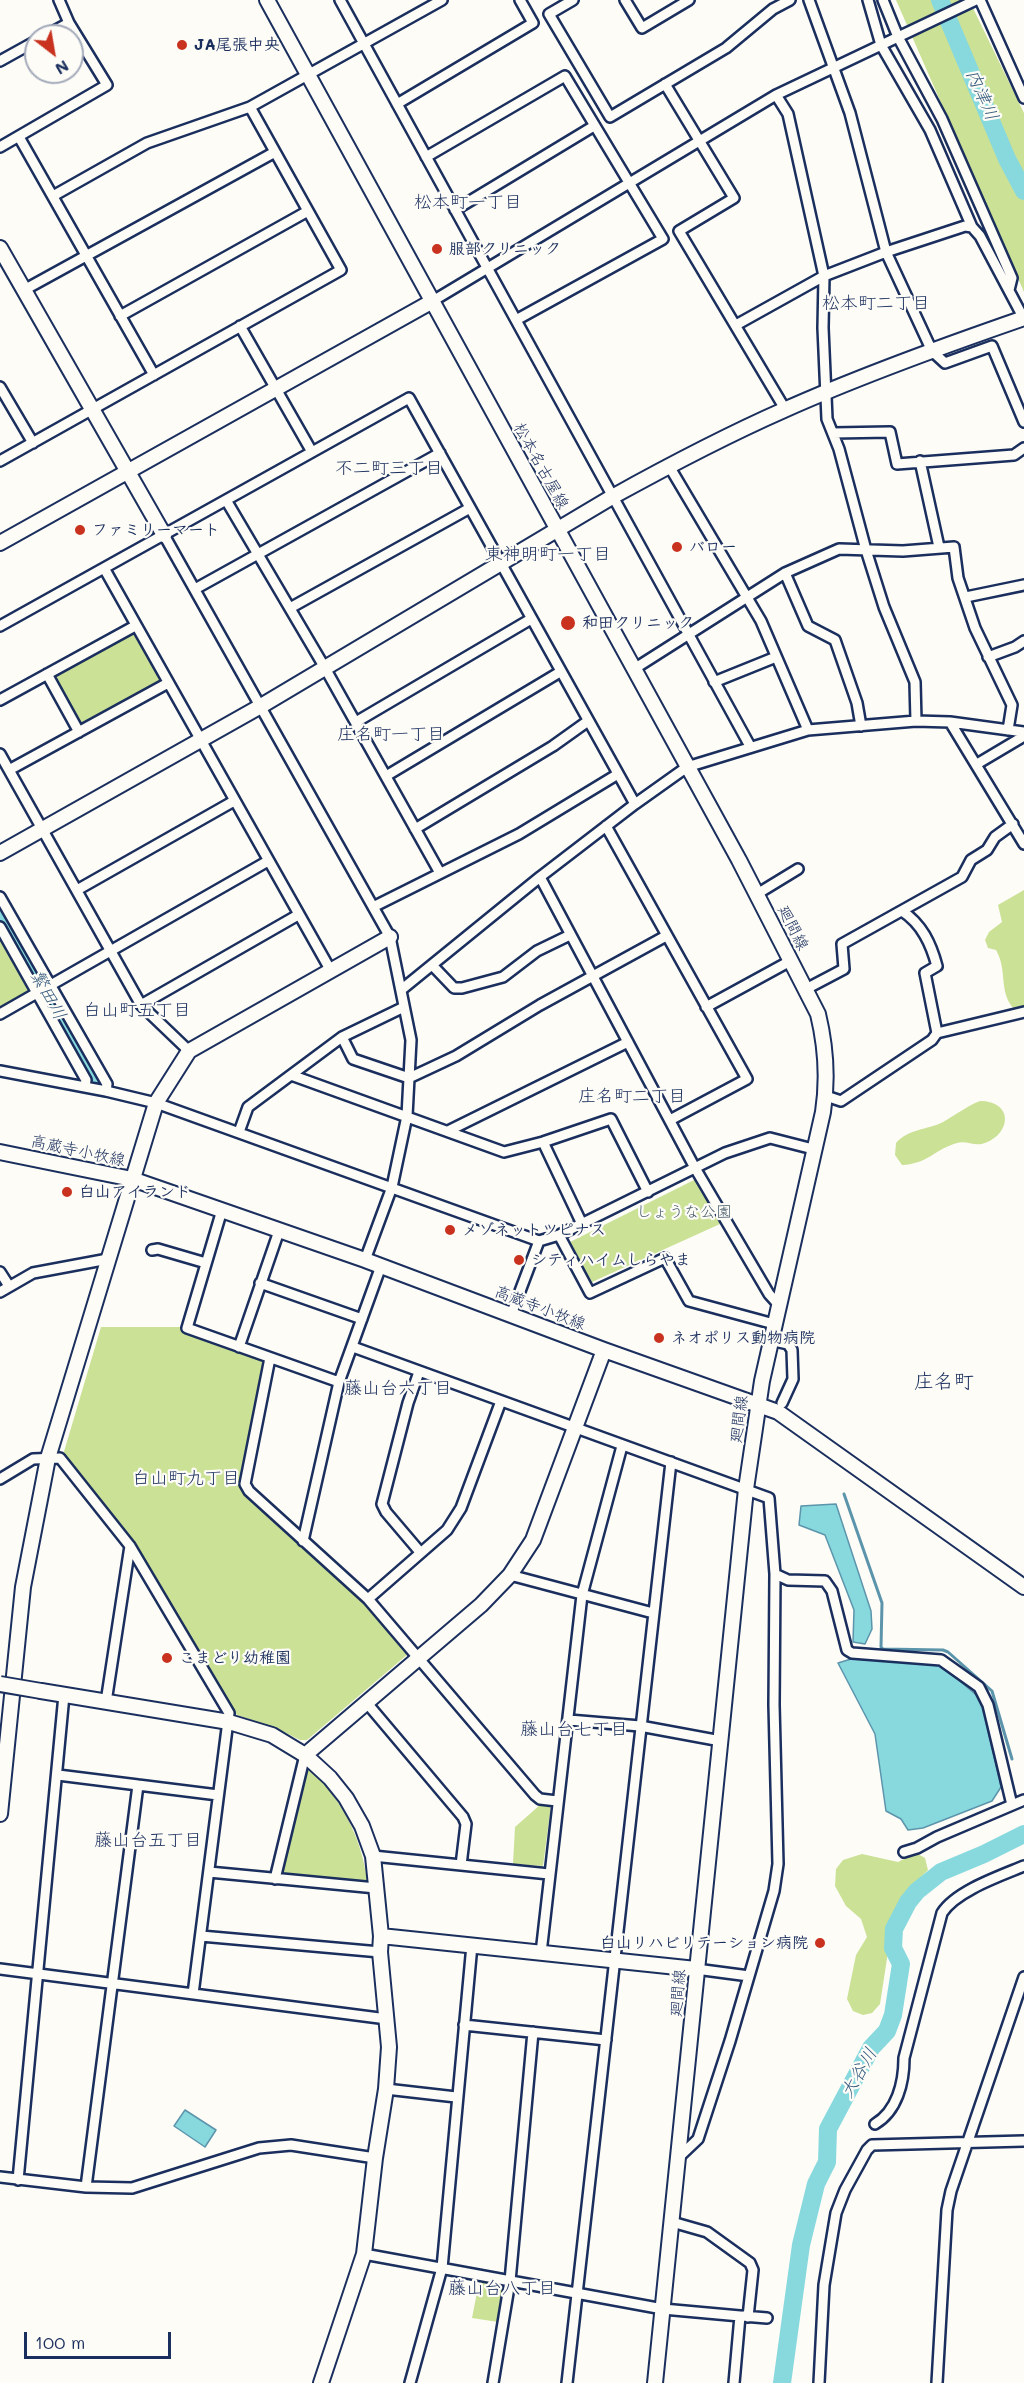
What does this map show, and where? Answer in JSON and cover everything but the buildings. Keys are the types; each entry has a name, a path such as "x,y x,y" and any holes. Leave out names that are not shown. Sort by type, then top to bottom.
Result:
{"street":[{"path":"0,147 107,86 69,23 59,0"},
{"name":"松本名古屋線","path":"267,0 557,529 669,466 785,409 932,351 1024,318"},
{"path":"340,0 750,747"},
{"path":"53,196 147,143 250,107 442,0"},
{"path":"397,104 534,23 520,0"},
{"path":"573,0 549,15 610,117 726,48 773,9 790,0"},
{"path":"625,0 642,28 689,0"},
{"path":"767,0 773,9"},
{"path":"809,0 849,113 886,252 932,351 945,363 992,346 1024,422"},
{"path":"868,0 881,45 930,130 972,227 988,249 1024,318"},
{"path":"883,0 942,119 989,225 1012,278 1009,290"},
{"path":"0,543 431,302 776,96 976,0 1024,98"},
{"path":"0,61 24,48"},
{"path":"426,157 565,75 663,240 516,320"},
{"path":"1014,76 1024,88"},
{"path":"665,84 734,198 679,231 785,409"},
{"path":"776,96 788,114 824,276 823,328 827,419 884,607 915,682 916,721"},
{"path":"0,461 341,270 250,107"},
{"path":"455,210 594,126"},
{"path":"19,137 154,375"},
{"path":"24,290 275,152"},
{"path":"120,316 308,211"},
{"path":"736,325 824,276 886,252 965,226 972,227"},
{"path":"0,248 390,937 411,1040 407,1116 392,1187 365,1260"},
{"path":"240,326 312,452"},
{"path":"0,387 33,443"},
{"path":"0,626 409,398 635,804"},
{"path":"833,433 890,432 897,464 920,460 1014,454 1024,448"},
{"path":"195,589 440,453"},
{"path":"920,460 939,548"},
{"path":"669,466 761,621 808,730"},
{"path":"226,500 356,722 440,873"},
{"path":"290,608 470,508"},
{"path":"0,853 261,706 557,529"},
{"name":"廻間線","path":"557,529 792,960 818,1014 824,1037 826,1096 770,1340 757,1404 746,1489 655,2383"},
{"path":"634,669 785,573 839,549 903,551 954,548 958,578 975,628 1012,705 1008,730"},
{"path":"104,568 331,971"},
{"path":"785,573 808,626 835,640 857,704 861,726"},
{"path":"966,597 1024,585"},
{"path":"356,722 531,619"},
{"path":"0,700 135,626"},
{"path":"988,657 1015,647 1024,641"},
{"path":"714,682 776,657"},
{"path":"386,776 561,672"},
{"path":"47,674 79,732"},
{"path":"9,770 168,683"},
{"path":"415,829 553,746 588,721"},
{"path":"401,990 540,877 687,767 808,730 916,721 950,722 1024,732"},
{"path":"950,722 1024,843"},
{"path":"977,764 1024,736"},
{"path":"0,754 141,1005 189,1051"},
{"path":"373,907 519,834 618,774"},
{"path":"77,890 234,801"},
{"path":"806,989 844,969 842,944 962,877 971,860 987,850 995,837 1013,824"},
{"path":"606,826 747,1079 670,1120"},
{"path":"0,1014 268,861"},
{"path":"757,894 798,869"},
{"path":"540,877 695,1168 726,1223 778,1304"},
{"path":"0,897 107,1083 106,1091"},
{"path":"902,911 913,918 922,933 930,940 937,966 925,973 937,1034"},
{"path":"141,1005 298,915"},
{"path":"0,927 87,1080 85,1087"},
{"path":"432,965 453,988 462,988 503,977 537,951 570,935"},
{"path":"342,1037 353,1059 409,1078 456,1056 540,1005 666,936"},
{"path":"0,1814 23,1587 48,1458 156,1103 189,1051 390,937"},
{"path":"706,1008 792,960"},
{"path":"239,1132 248,1107 342,1037 404,1007"},
{"path":"826,1096 841,1101 932,1040 937,1034 1024,1012"},
{"path":"448,1131 628,1042"},
{"path":"0,1071 156,1103 539,1241 559,1235 725,1153 770,1138 813,1149"},
{"path":"291,1075 504,1152 543,1142 611,1119 648,1192"},
{"path":"543,1142 582,1224"},
{"name":"高蔵寺小牧線","path":"0,1152 132,1179 365,1260 604,1350 778,1412 1024,1587"},
{"path":"222,1210 187,1328 339,1382"},
{"path":"239,1347 279,1231"},
{"path":"559,1235 590,1293 665,1258 689,1301 774,1324"},
{"path":"511,1315 539,1241"},
{"path":"152,1250 158,1249 206,1263"},
{"path":"0,1292 33,1273 108,1259"},
{"path":"303,1540 339,1382 381,1266"},
{"path":"0,1272 9,1286"},
{"path":"260,1283 363,1318"},
{"path":"770,1340 788,1344 792,1350 793,1378 782,1403"},
{"path":"353,1347 770,1498 775,1574 774,1705 778,1864 774,1891 698,2139 679,2157"},
{"path":"275,1879 305,1755 481,1605 523,1558 541,1523 604,1350"},
{"path":"270,1358 245,1484 249,1491 368,1599 535,1795 540,1799 557,1801"},
{"path":"419,1372 408,1403 382,1504 386,1512 420,1552"},
{"path":"368,1599 447,1530 461,1508 501,1401"},
{"path":"541,1953 582,1595 622,1446"},
{"path":"0,1479 33,1459 60,1458 130,1546 230,1713 194,1994"},
{"path":"567,2383 671,1462"},
{"path":"106,1702 130,1546"},
{"path":"775,1574 788,1580 825,1581 832,1591 847,1650 852,1653 941,1660 979,1687 988,1705 1012,1805"},
{"path":"510,1575 653,1613"},
{"path":"0,1684 229,1722 272,1735 305,1755 330,1778 346,1798 362,1826 373,1856 381,1935 380,1952 389,2047 386,2088 364,2254 321,2383"},
{"path":"18,2180 64,1695"},
{"path":"366,1702 463,1817 466,1824 462,1865"},
{"path":"569,1720 640,1726 721,1741"},
{"path":"58,1775 218,1796"},
{"path":"86,2187 138,1785"},
{"path":"904,1852 1024,1800"},
{"path":"373,1856 549,1874"},
{"path":"875,2124 890,2111 898,2092 903,2076 904,2058 942,1913 954,1900 1024,1866"},
{"path":"209,1872 376,1888"},
{"path":"381,1935 749,1976"},
{"path":"201,1936 380,1952"},
{"path":"410,2383 442,2268 456,2097 472,1945"},
{"path":"0,1969 387,2019"},
{"path":"937,2383 947,2210 966,2142 1024,1977"},
{"path":"464,2025 606,2040"},
{"path":"493,2383 510,2281 533,2032"},
{"path":"386,2088 456,2097"},
{"path":"819,2383 824,2285 836,2213 845,2190 867,2150 872,2145 1024,2141"},
{"path":"0,2177 86,2187 132,2188 259,2148 291,2145 375,2158"},
{"path":"672,2222 707,2232 750,2263 753,2270 734,2383"},
{"path":"364,2254 663,2309 767,2318"}],"green space":[{"path":"896,0 969,0 1024,113 1024,292"},
{"path":"130,632 135,634 160,678 158,682 82,724 78,723 53,679 54,675"},
{"path":"1024,890 1024,1008 1014,1009 1004,988 1000,958 996,950 988,948 985,940 989,932 1002,922 998,905"},
{"path":"0,940 30,994 0,1011"},
{"path":"980,1101 991,1102 1003,1112 1004,1125 994,1138 981,1144 957,1143 918,1162 902,1165 895,1155 896,1143 901,1138 912,1132 937,1125"},
{"name":"しょうな公園","path":"696,1179 720,1224 592,1282 570,1242"},
{"path":"101,1327 183,1327 185,1331 263,1359 265,1363 240,1487 364,1602 408,1654 307,1740 300,1740 276,1728 237,1715 189,1635 63,1455"},
{"path":"310,1770 332,1793 355,1834 367,1880 363,1883 284,1875 281,1872 305,1771"},
{"path":"541,1804 551,1805 543,1866 513,1864 515,1827"},
{"path":"916,1853 925,1858 928,1870 906,1892 892,1926 880,2004 872,2013 863,2015 853,2011 847,1999 856,1955 867,1937 861,1919 846,1906 835,1886 836,1869 843,1860 862,1854 898,1862"},
{"path":"479,2282 501,2286 504,2289 498,2322 472,2318"}],"water":[{"path":"836,1504 871,1611 872,1629 865,1644 853,1642 854,1610 825,1535 799,1525 801,1506"},
{"path":"851,1659 941,1665 981,1699 1001,1787 992,1801 923,1828 908,1830 901,1819 886,1811 875,1734 838,1663"},
{"path":"185,2110 216,2130 205,2147 174,2126"}],"waterway":[{"name":"内津川","path":"940,0 1007,159 1024,191"},
{"name":"繁田川","path":"0,910 95,1081"},
{"path":"844,1494 882,1603 881,1647 883,1649 948,1652 992,1691 1012,1759"},
{"name":"大谷川","path":"782,2383 801,2245 816,2184 827,2162 828,2129 871,2048 887,2031 893,2015 901,1964 893,1948 894,1929 908,1902 917,1891 941,1872 1024,1834"}],"place":[{"name":"JA尾張中央","path":"182,45"},
{"name":"服部クリニック","path":"437,249"},
{"name":"ファミリーマート","path":"80,530"},
{"name":"バロー","path":"677,547"},
{"name":"和田クリニック","path":"568,623"},
{"name":"白山アイランド","path":"67,1192"},
{"name":"メゾネットツピナス","path":"450,1230"},
{"name":"シティハイムしらやま","path":"519,1260"},
{"name":"ネオポリス動物病院","path":"659,1338"},
{"name":"こまどり幼稚園","path":"167,1658"},
{"name":"白山リハビリテーション病院","path":"820,1943"}],"district":[{"name":"松本町一丁目","path":"468,202"},
{"name":"松本町二丁目","path":"876,303"},
{"name":"不二町三丁目","path":"389,468"},
{"name":"東神明町一丁目","path":"548,554"},
{"name":"庄名町一丁目","path":"391,734"},
{"name":"白山町五丁目","path":"137,1010"},
{"name":"庄名町二丁目","path":"632,1096"},
{"name":"庄名町","path":"944,1382"},
{"name":"藤山台六丁目","path":"398,1388"},
{"name":"白山町九丁目","path":"186,1478"},
{"name":"藤山台七丁目","path":"574,1729"},
{"name":"藤山台五丁目","path":"148,1840"},
{"name":"藤山台八丁目","path":"502,2288"}]}
